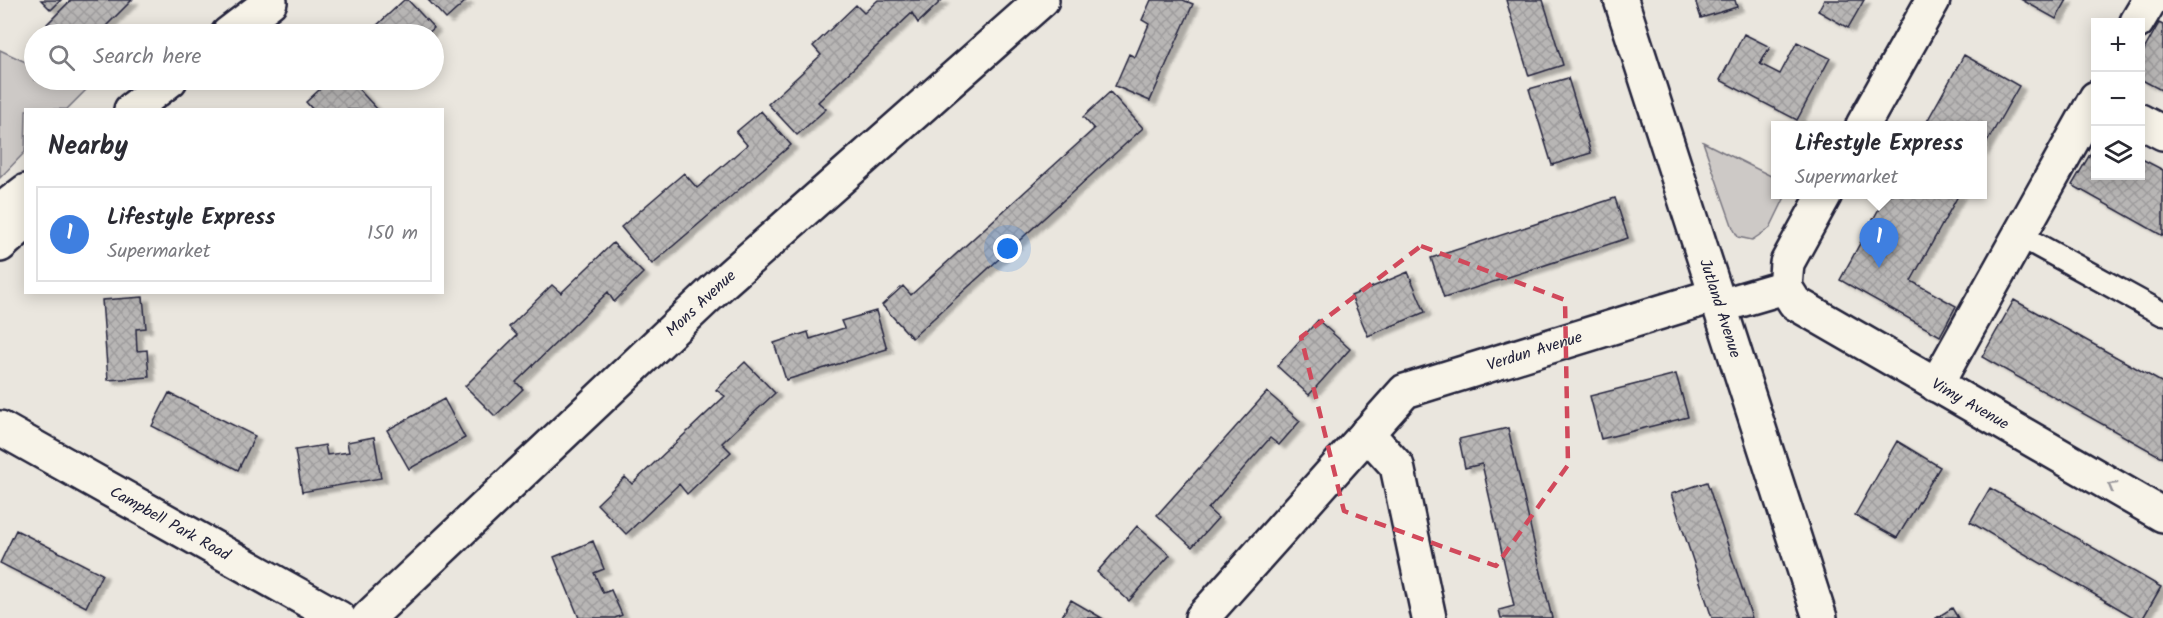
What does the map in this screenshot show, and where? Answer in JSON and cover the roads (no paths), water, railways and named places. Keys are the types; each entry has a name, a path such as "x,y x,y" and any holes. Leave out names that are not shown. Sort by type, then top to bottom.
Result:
{"street":[{"name":"Mons Avenue","path":"368,618 721,284 1042,0"},
{"name":"Jutland Avenue","path":"1621,0 1820,618"},
{"path":"1866,121 1933,0"},
{"path":"2139,18 2150,0"},
{"path":"241,24 271,1"},
{"path":"245,24 271,1"},
{"path":"134,108 157,90"},
{"path":"153,108 173,90"},
{"path":"1936,385 2091,107"},
{"path":"2145,124 2163,133"},
{"path":"0,211 24,193"},
{"path":"1785,287 1787,263 1823,199"},
{"path":"0,245 24,224"},
{"name":"Verdun Avenue","path":"1218,614 1367,433 1405,391 1718,301 1785,287"},
{"name":"Vimy Avenue","path":"1785,287 1795,303 2163,514"},
{"name":"Campbell Park Road","path":"0,428 339,618"},
{"path":"1367,433 1397,465 1429,618"}],"lane":[{"path":"2019,235 2163,314"}],"place":[{"name":"Lifestyle Express","path":"1879,268"}]}
